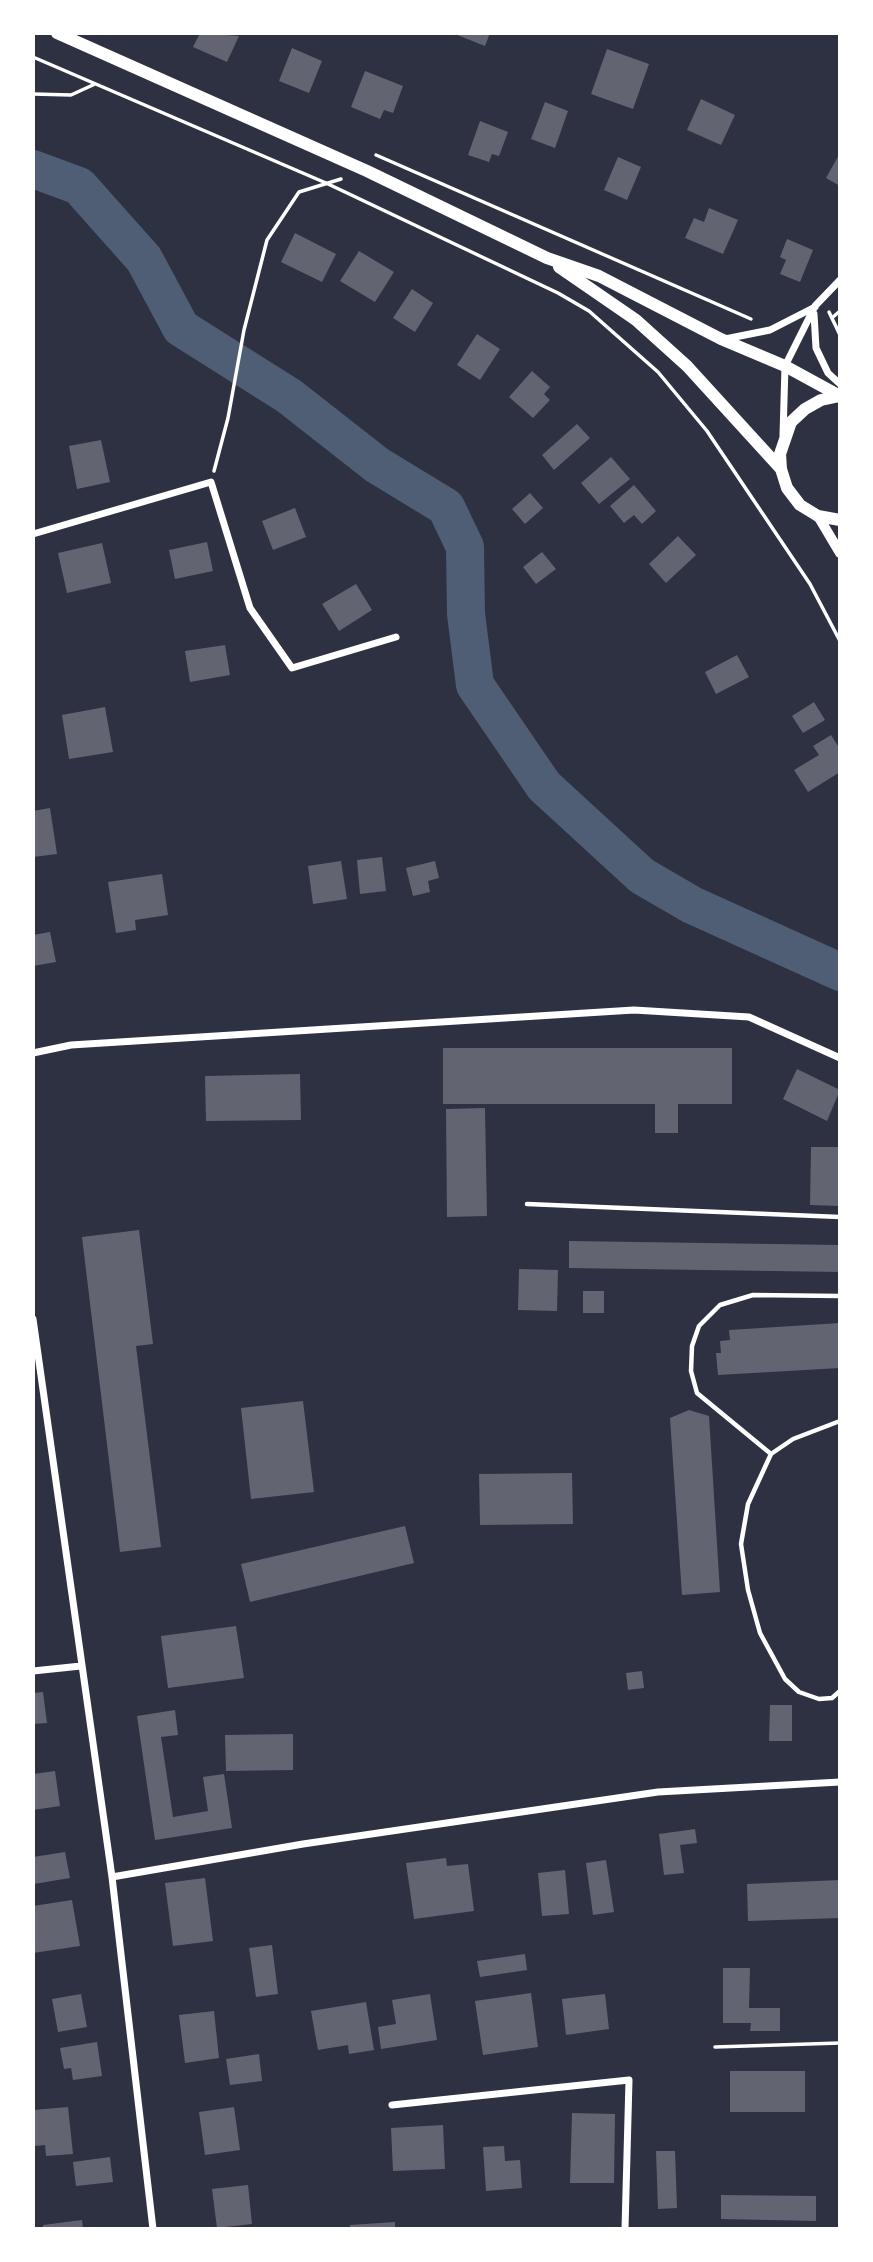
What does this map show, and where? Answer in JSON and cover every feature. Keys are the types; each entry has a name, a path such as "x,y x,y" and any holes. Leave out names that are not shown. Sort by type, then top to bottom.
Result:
{"main road":[{"path":"57,33 366,171 547,258 599,275 721,339 785,366 840,396"},
{"path":"547,258 636,320 687,366 781,469 794,497 818,516 840,520"},
{"path":"781,469 783,439 791,422 805,409 821,400 840,396"}],"street":[{"path":"783,439 785,366 818,303 840,280"},
{"path":"721,339 770,330 818,303"},
{"path":"818,303 816,348 828,373 840,384"},
{"path":"33,534 211,482 250,608 292,668 396,637"},
{"path":"818,516 840,553"},
{"path":"33,1053 71,1045 634,1010 749,1017 840,1058"},
{"path":"33,1319 112,1877 153,2229"},
{"path":"33,1671 81,1666"},
{"path":"112,1877 303,1844 658,1792 840,1782"},
{"path":"392,2105 629,2080 625,2229"}],"lane":[{"path":"527,1204 840,1217"},
{"path":"771,1454 697,1393 691,1371 692,1346 699,1326 720,1305 753,1295 840,1296"},
{"path":"840,1420 793,1439 771,1454 748,1504 741,1544 751,1601 760,1633 785,1679 799,1692 819,1699 832,1698 840,1691"}],"path":[{"path":"33,57 326,183 558,293 589,311 657,372 715,441 810,584 840,641"},
{"path":"33,94 71,95 95,84"},
{"path":"366,150 734,313 757,318"},
{"path":"211,482 228,418 244,330 267,240 299,192 366,171"},
{"path":"818,303 833,317 840,335"},
{"path":"833,317 840,311"},
{"path":"715,2047 840,2043"}],"building":[{"path":"200,33 239,36 227,62 193,47"},
{"path":"452,33 490,33 485,46"},
{"path":"292,48 322,61 309,93 279,81"},
{"path":"607,49 649,64 633,109 591,94"},
{"path":"365,71 403,86 393,113 384,110 380,119 351,107"},
{"path":"701,99 735,115 721,145 687,130"},
{"path":"545,102 568,111 555,148 531,139"},
{"path":"480,121 508,132 499,156 492,154 489,162 468,155"},
{"path":"840,153 840,186 826,178"},
{"path":"618,157 641,167 627,200 604,190"},
{"path":"709,208 738,220 723,254 685,238 694,218 704,222"},
{"path":"295,233 336,254 322,282 281,262"},
{"path":"787,239 813,250 800,282 780,274 786,260 780,257"},
{"path":"359,251 394,272 375,302 340,281"},
{"path":"412,289 433,303 415,332 393,318"},
{"path":"477,334 500,349 480,380 457,365"},
{"path":"532,371 550,387 544,394 550,400 533,418 509,397"},
{"path":"577,424 590,438 554,470 542,455"},
{"path":"101,440 110,482 77,489 69,446"},
{"path":"611,457 630,479 599,504 581,483"},
{"path":"634,485 656,511 642,524 634,515 624,523 610,506"},
{"path":"530,493 543,508 525,524 512,509"},
{"path":"295,508 306,537 273,550 262,521"},
{"path":"678,536 696,555 666,583 649,564"},
{"path":"207,542 213,571 175,579 169,550"},
{"path":"102,543 111,583 67,593 58,553"},
{"path":"542,552 556,569 536,584 523,567"},
{"path":"356,584 372,610 339,631 322,604"},
{"path":"225,645 230,675 190,682 185,651"},
{"path":"737,655 749,677 716,694 705,672"},
{"path":"814,702 825,720 803,733 792,716"},
{"path":"105,707 113,752 69,759 62,715"},
{"path":"831,735 840,749 840,772 808,792 794,770 819,755 813,746"},
{"path":"50,808 57,854 33,857 33,811"},
{"path":"382,857 386,891 360,894 357,860"},
{"path":"341,861 347,899 313,904 308,866"},
{"path":"435,861 439,878 428,881 430,892 413,896 406,868"},
{"path":"162,874 168,915 135,920 136,930 116,933 108,882"},
{"path":"50,932 56,962 33,966 33,935"},
{"path":"443,1048 732,1048 732,1104 678,1104 678,1133 655,1133 655,1104 443,1104"},
{"path":"797,1069 840,1090 827,1121 783,1099"},
{"path":"300,1074 301,1120 206,1121 205,1076"},
{"path":"485,1108 487,1216 447,1217 446,1109"},
{"path":"811,1147 840,1147 840,1206 810,1205"},
{"path":"139,1230 153,1344 136,1346 161,1547 120,1552 82,1237"},
{"path":"569,1241 840,1245 840,1272 569,1268"},
{"path":"519,1269 558,1270 557,1311 518,1310"},
{"path":"583,1291 604,1291 604,1313 583,1313"},
{"path":"840,1323 840,1368 718,1375 716,1353 721,1353 720,1341 730,1340 729,1330"},
{"path":"303,1401 314,1492 251,1499 241,1408"},
{"path":"689,1410 709,1416 720,1592 682,1595 670,1418"},
{"path":"572,1473 573,1524 480,1525 479,1474"},
{"path":"405,1526 414,1563 250,1602 241,1564"},
{"path":"236,1626 244,1678 168,1688 161,1636"},
{"path":"642,1671 644,1688 628,1690 626,1673"},
{"path":"43,1692 47,1723 33,1724 33,1693"},
{"path":"770,1705 792,1705 792,1741 769,1741"},
{"path":"175,1710 178,1735 161,1737 173,1817 208,1811 203,1777 224,1774 232,1828 155,1840 137,1716"},
{"path":"293,1734 293,1770 226,1771 225,1735"},
{"path":"55,1771 60,1806 33,1810 33,1774"},
{"path":"695,1829 697,1843 680,1845 684,1873 664,1875 659,1834"},
{"path":"65,1852 70,1878 34,1884 33,1857"},
{"path":"446,1858 447,1866 468,1864 474,1911 414,1919 406,1863"},
{"path":"606,1860 614,1912 593,1915 586,1863"},
{"path":"565,1870 569,1914 542,1916 538,1873"},
{"path":"205,1878 213,1941 173,1946 165,1883"},
{"path":"840,1880 840,1918 748,1921 747,1884"},
{"path":"72,1900 80,1946 33,1953 33,1906"},
{"path":"272,1945 278,1994 256,1997 249,1948"},
{"path":"525,1954 527,1970 480,1977 477,1961"},
{"path":"723,1968 750,1968 749,2008 780,2008 780,2031 750,2031 751,2023 723,2023"},
{"path":"531,1993 538,2047 483,2055 475,2001"},
{"path":"81,1994 87,2027 58,2032 52,1999"},
{"path":"430,1994 437,2040 381,2049 378,2027 396,2024 392,2000"},
{"path":"605,1994 609,2029 566,2035 562,1999"},
{"path":"366,2002 374,2050 349,2054 348,2045 318,2050 311,2011"},
{"path":"214,2011 219,2058 185,2063 179,2015"},
{"path":"97,2042 102,2076 73,2080 71,2068 64,2069 60,2048"},
{"path":"259,2054 262,2081 230,2085 226,2059"},
{"path":"730,2071 805,2071 805,2112 730,2112"},
{"path":"68,2107 73,2154 46,2156 45,2145 35,2146 33,2110"},
{"path":"234,2107 240,2150 205,2155 199,2112"},
{"path":"572,2113 615,2114 614,2183 570,2183"},
{"path":"443,2125 445,2169 393,2171 391,2128"},
{"path":"504,2146 505,2161 520,2160 522,2188 486,2191 483,2147"},
{"path":"656,2151 675,2151 677,2208 658,2209"},
{"path":"110,2157 113,2182 76,2186 73,2162"},
{"path":"248,2185 252,2224 217,2228 212,2189"},
{"path":"721,2195 816,2196 816,2221 721,2219"},
{"path":"82,2220 83,2229 43,2229 43,2225"},
{"path":"395,2222 395,2229 350,2229 350,2225"}],"waterway":[{"path":"33,169 79,186 144,259 181,328 289,396 377,465 446,507 465,547 466,614 475,685 544,786 642,876 692,905 840,972"}]}
